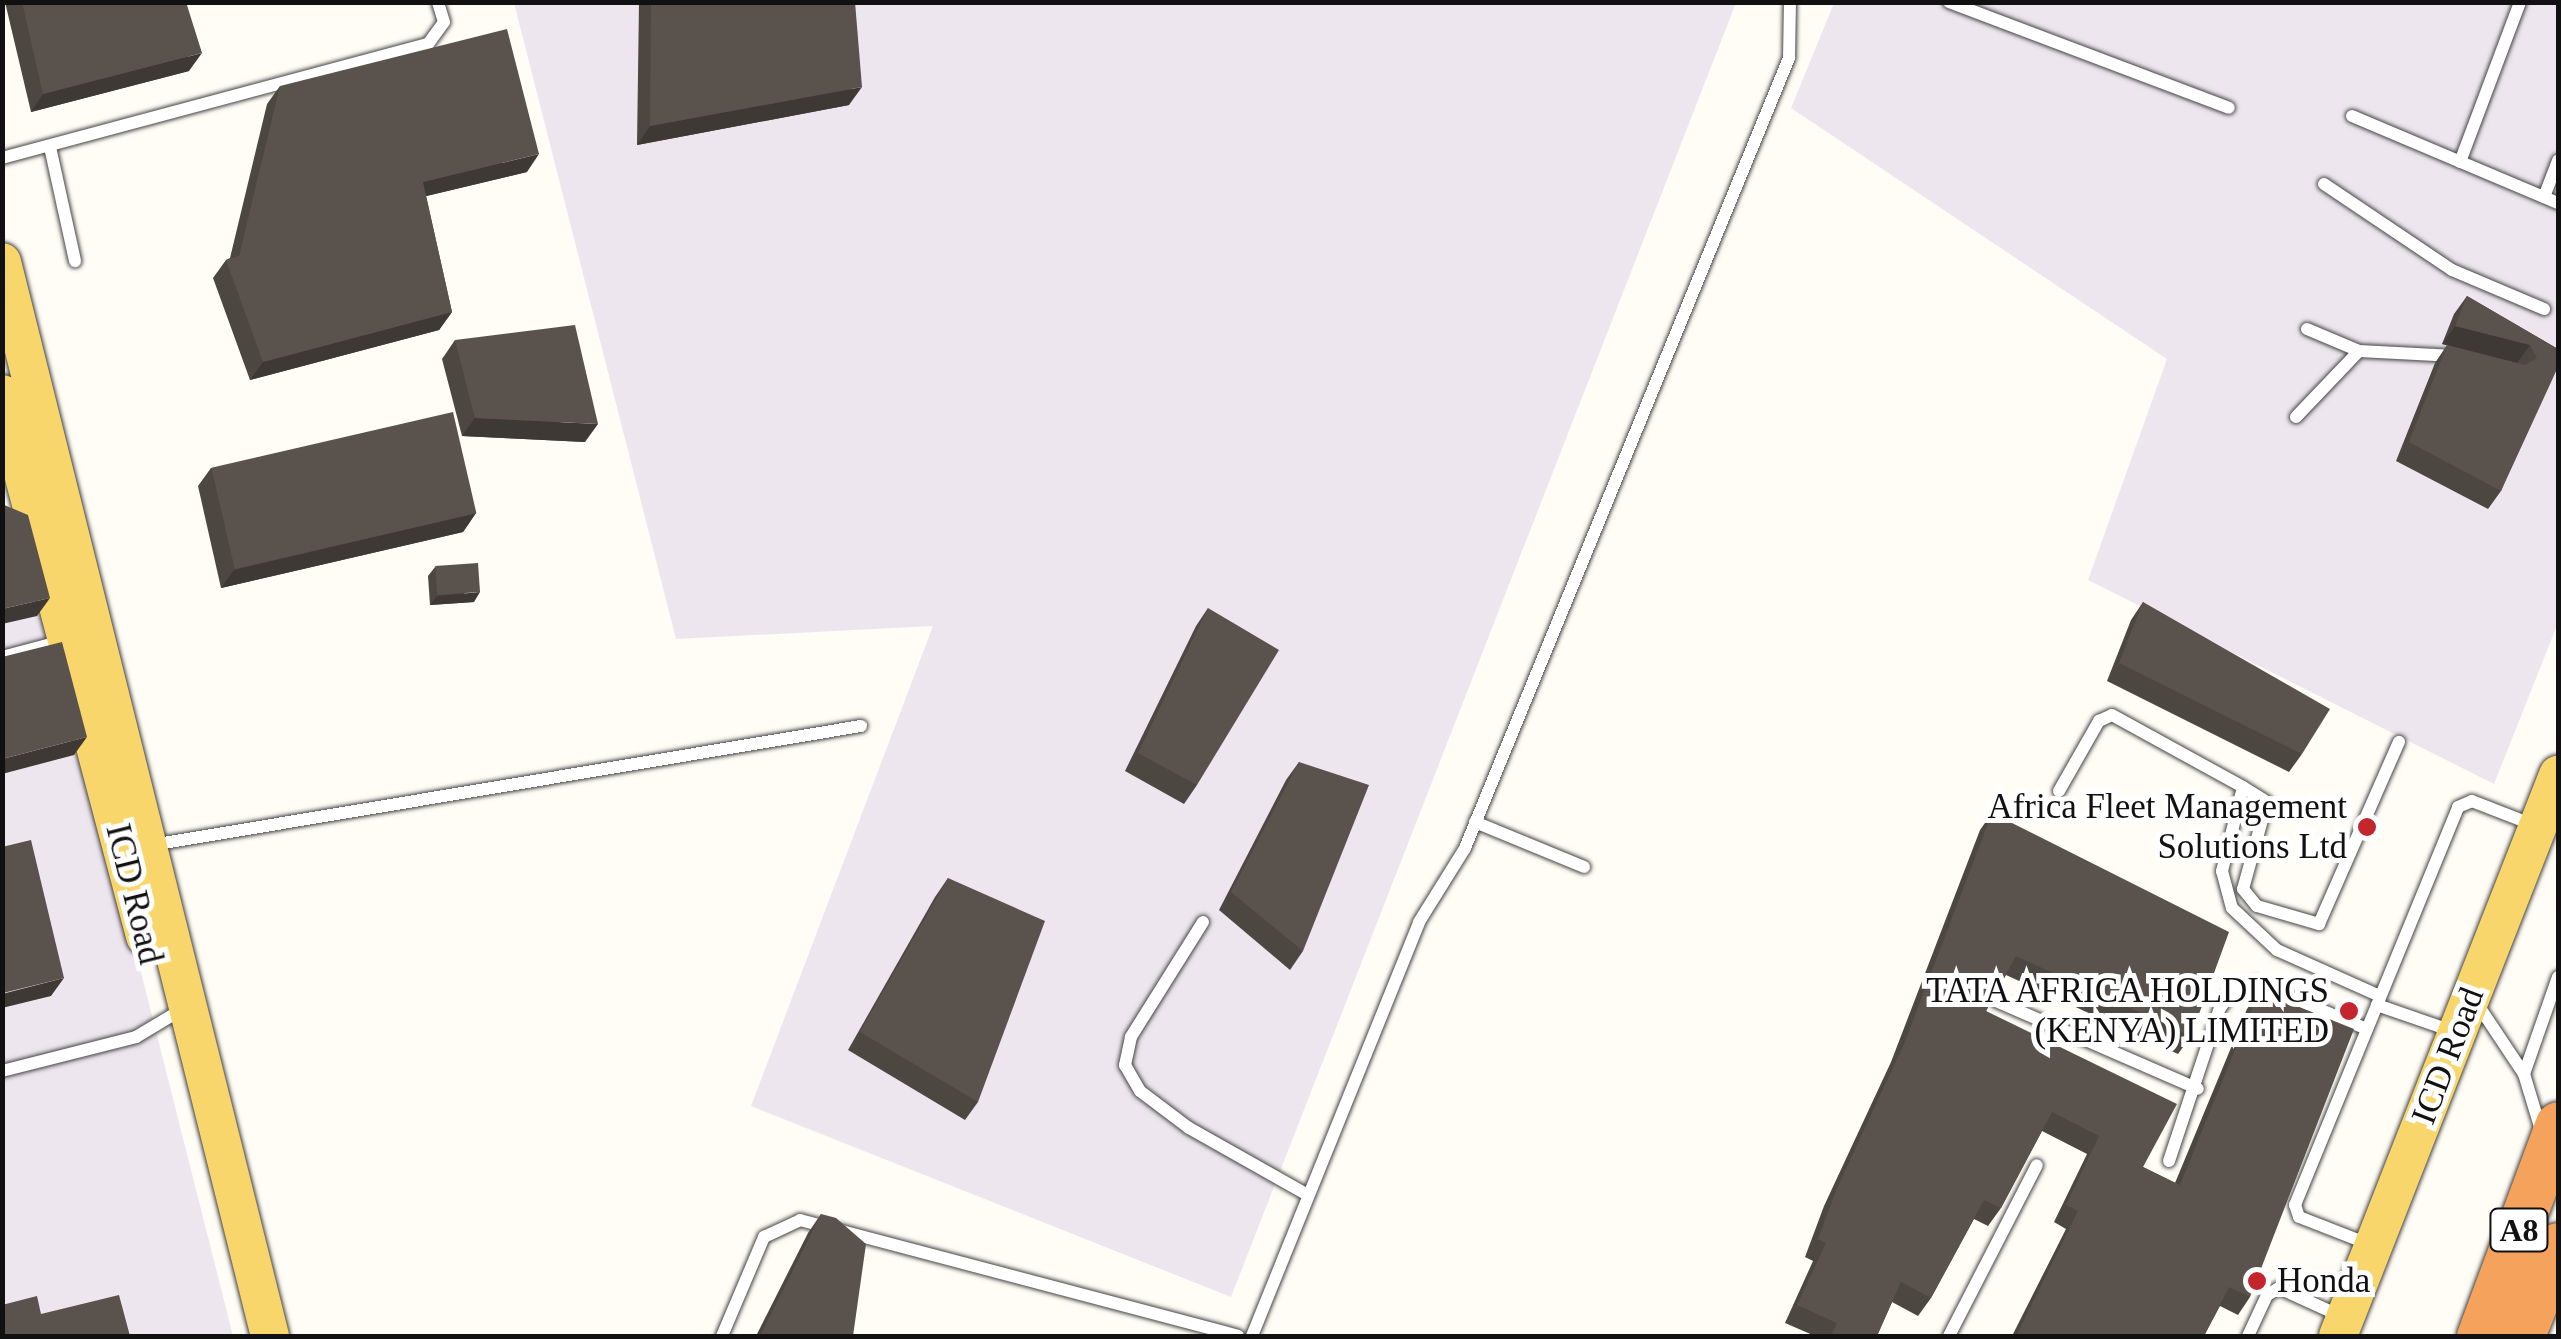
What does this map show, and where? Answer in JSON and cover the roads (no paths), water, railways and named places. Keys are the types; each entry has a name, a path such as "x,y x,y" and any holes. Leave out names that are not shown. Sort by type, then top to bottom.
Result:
{"highway":[{"name":"A8","path":"2478,1336 2552,1140"},
{"path":"2522,1336 2558,1245"}],"main road":[{"path":"2,262 21,466"},
{"path":"2,394 21,466"},
{"name":"ICD Road","path":"21,466 270,1336"},
{"name":"ICD Road","path":"21,466 98,630 150,846 177,1011 245,1336"},
{"name":"ICD Road","path":"2342,1327 2558,775"}],"lane":[{"path":"2,158 428,44 444,22 438,2"},
{"path":"1252,1336 1306,1194 1419,922 1476,822 1792,48 1790,2"},
{"path":"1950,2 2228,108"},
{"path":"2460,162 2520,2"},
{"path":"2352,116 2558,203"},
{"path":"50,147 75,260"},
{"path":"2544,197 2558,160"},
{"path":"2324,184 2452,270 2544,309"},
{"path":"2307,329 2359,350 2421,350 2477,361"},
{"path":"2296,417 2359,350"},
{"path":"2,656 70,639"},
{"path":"2060,791 2100,721 2112,715 2263,797 2267,812 2243,889 2257,906 2319,924 2399,742"},
{"path":"150,846 860,726"},
{"path":"2243,787 2222,871 2232,908 2277,950 2378,1000 2457,1032"},
{"path":"2374,1246 2295,1212 2458,808 2472,801 2538,827"},
{"path":"1476,822 1584,867"},
{"path":"1203,922 1131,1037 1125,1065 1140,1091 1189,1128 1306,1194"},
{"path":"2524,1074 2558,977"},
{"path":"2169,1161 2198,1089 2220,1008 2245,983 2367,1029"},
{"path":"2472,996 2524,1074 2552,1140"},
{"path":"1996,1002 2198,1089"},
{"path":"2,1071 136,1037 177,1011"},
{"path":"1948,1336 2036,1164"},
{"path":"722,1336 764,1237 800,1220 1238,1336"},
{"path":"2248,1336 2273,1289 2342,1327"}],"place":[{"name":"Africa Fleet Management Solutions Ltd","path":"2367,827"},
{"name":"TATA AFRICA HOLDINGS (KENYA) LIMITED","path":"2349,1011"},
{"name":"Honda","path":"2257,1281"}]}
